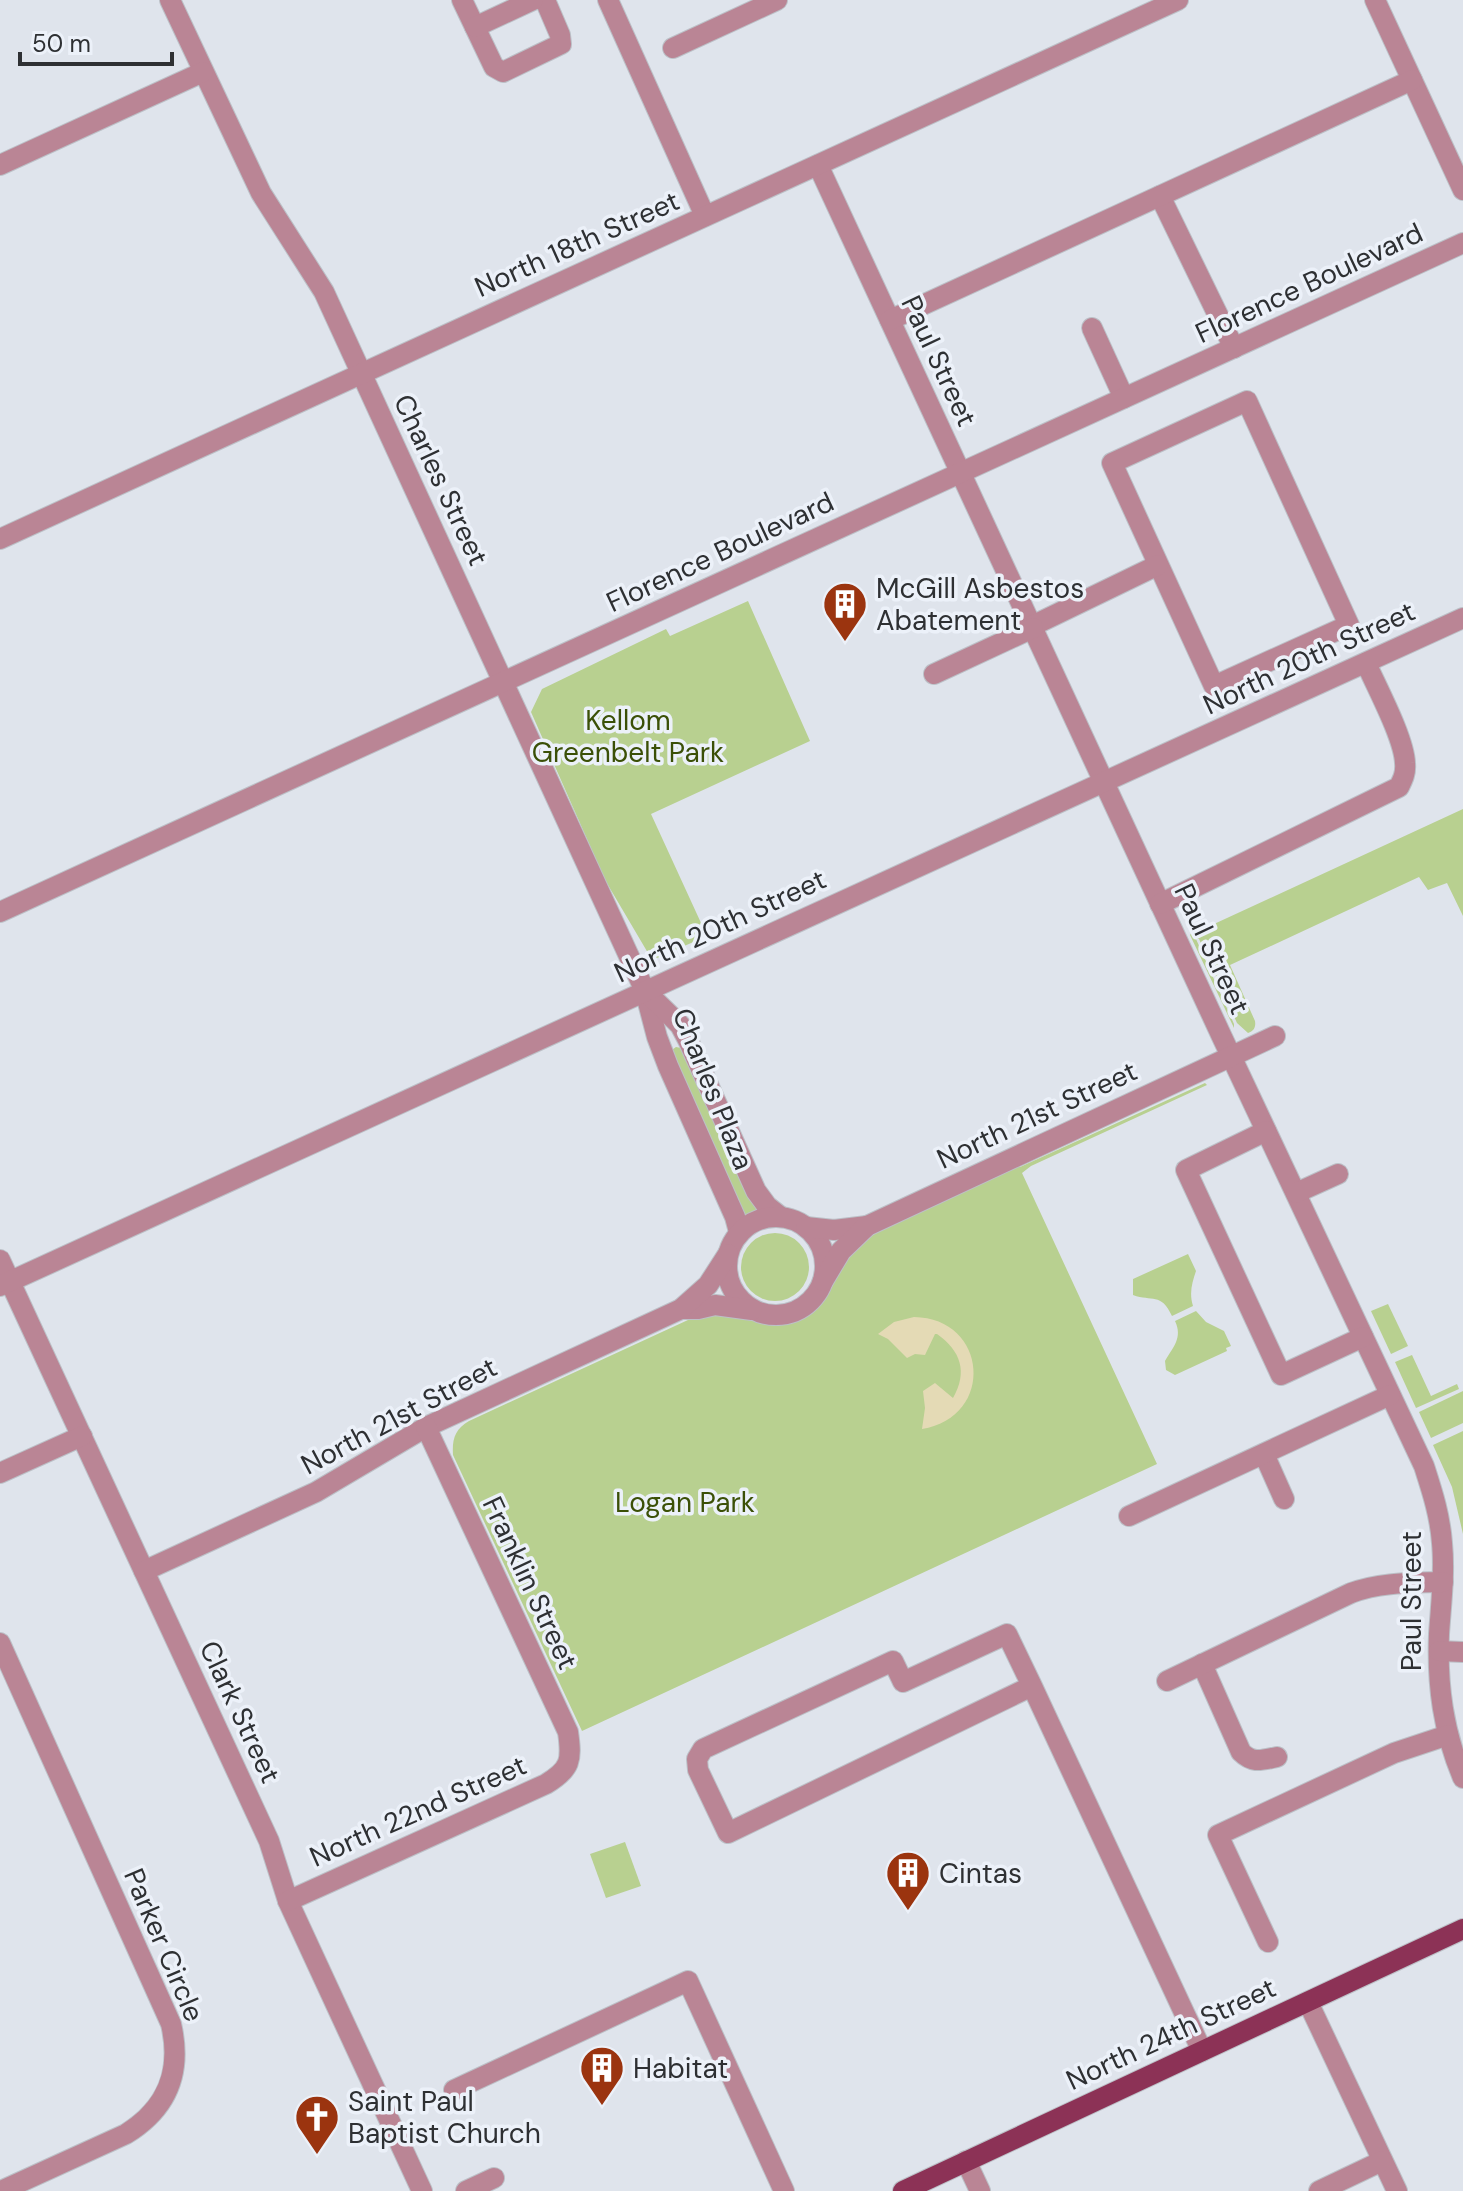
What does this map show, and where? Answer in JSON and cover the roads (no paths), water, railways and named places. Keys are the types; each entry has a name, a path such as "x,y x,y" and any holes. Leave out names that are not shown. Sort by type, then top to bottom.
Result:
{"main road":[{"name":"North 24th Street","path":"903,2191 1463,1929"}],"street":[{"name":"Charles Street","path":"170,0 261,193 324,292 645,991"},
{"path":"462,0 494,67 503,72 561,44 545,0 542,0"},
{"path":"475,27 533,0"},
{"path":"608,0 705,216"},
{"path":"673,48 777,0"},
{"name":"North 18th Street","path":"0,539 1178,0"},
{"path":"1375,0 1463,190"},
{"path":"0,165 203,72"},
{"path":"890,320 1412,80"},
{"name":"Paul Street","path":"818,165 1424,1466 1438,1507 1443,1545 1440,1696 1448,1735 1463,1778"},
{"path":"1160,196 1234,348"},
{"name":"Florence Boulevard","path":"0,912 1463,243"},
{"path":"1092,328 1124,398"},
{"path":"1247,401 1349,625 1214,686 1158,565 1112,463 1247,401"},
{"path":"934,674 1158,565"},
{"name":"North 20th Street","path":"5,1283 1463,618"},
{"path":"1160,904 1399,787 1405,775 1405,760 1396,731 1366,663"},
{"name":"Charles Plaza","path":"645,991 680,1025 756,1191 767,1206 781,1217"},
{"name":"Charles Plaza","path":"645,991 668,1066 739,1232"},
{"name":"North 21st Street","path":"867,1226 1275,1036"},
{"path":"1266,1131 1186,1170 1281,1375 1363,1337"},
{"path":"1296,1193 1338,1174"},
{"path":"681,1309 708,1285 739,1232 766,1217 796,1221 816,1236 825,1263 823,1281"},
{"path":"806,1227 834,1230 867,1226"},
{"path":"728,1254 731,1286 748,1307 772,1315 795,1312 815,1296 841,1251 867,1226"},
{"name":"Clark Street","path":"0,1260 5,1283 82,1436 269,1841 288,1901 422,2191"},
{"path":"681,1309 715,1305 756,1310"},
{"name":"North 21st Street","path":"144,1571 321,1489 426,1427 681,1309"},
{"path":"1129,1516 1390,1395"},
{"name":"Franklin Street","path":"426,1427 568,1732 571,1749 568,1765"},
{"path":"0,1473 82,1436"},
{"path":"1264,1454 1284,1499"},
{"path":"1167,1681 1369,1586 1443,1582"},
{"path":"1032,1686 728,1833 698,1770 697,1759 703,1749 893,1661 903,1682 1007,1634 1032,1686 1202,2051"},
{"name":"Parker Circle","path":"0,1643 171,2024 175,2042 174,2067 164,2098 140,2125 1,2191"},
{"path":"1439,1651 1463,1652"},
{"path":"1202,1664 1241,1752 1248,1759 1258,1761 1277,1757"},
{"path":"1268,1942 1218,1835 1394,1753 1448,1735"},
{"name":"North 22nd Street","path":"288,1901 546,1784 568,1765"},
{"path":"454,2090 688,1981 784,2191"},
{"path":"1308,2002 1397,2191"},
{"path":"966,2161 980,2191"},
{"path":"1319,2191 1382,2161"},
{"path":"466,2191 494,2178"}],"place":[{"name":"McGill Asbestos Abatement","path":"845,643"},
{"name":"Cintas","path":"908,1912"},
{"name":"Habitat","path":"602,2107"},
{"name":"Saint Paul Baptist Church","path":"317,2156"}],"park label":[{"name":"Kellom Greenbelt Park","path":"628,736"},
{"name":"Logan Park","path":"685,1502"}]}
